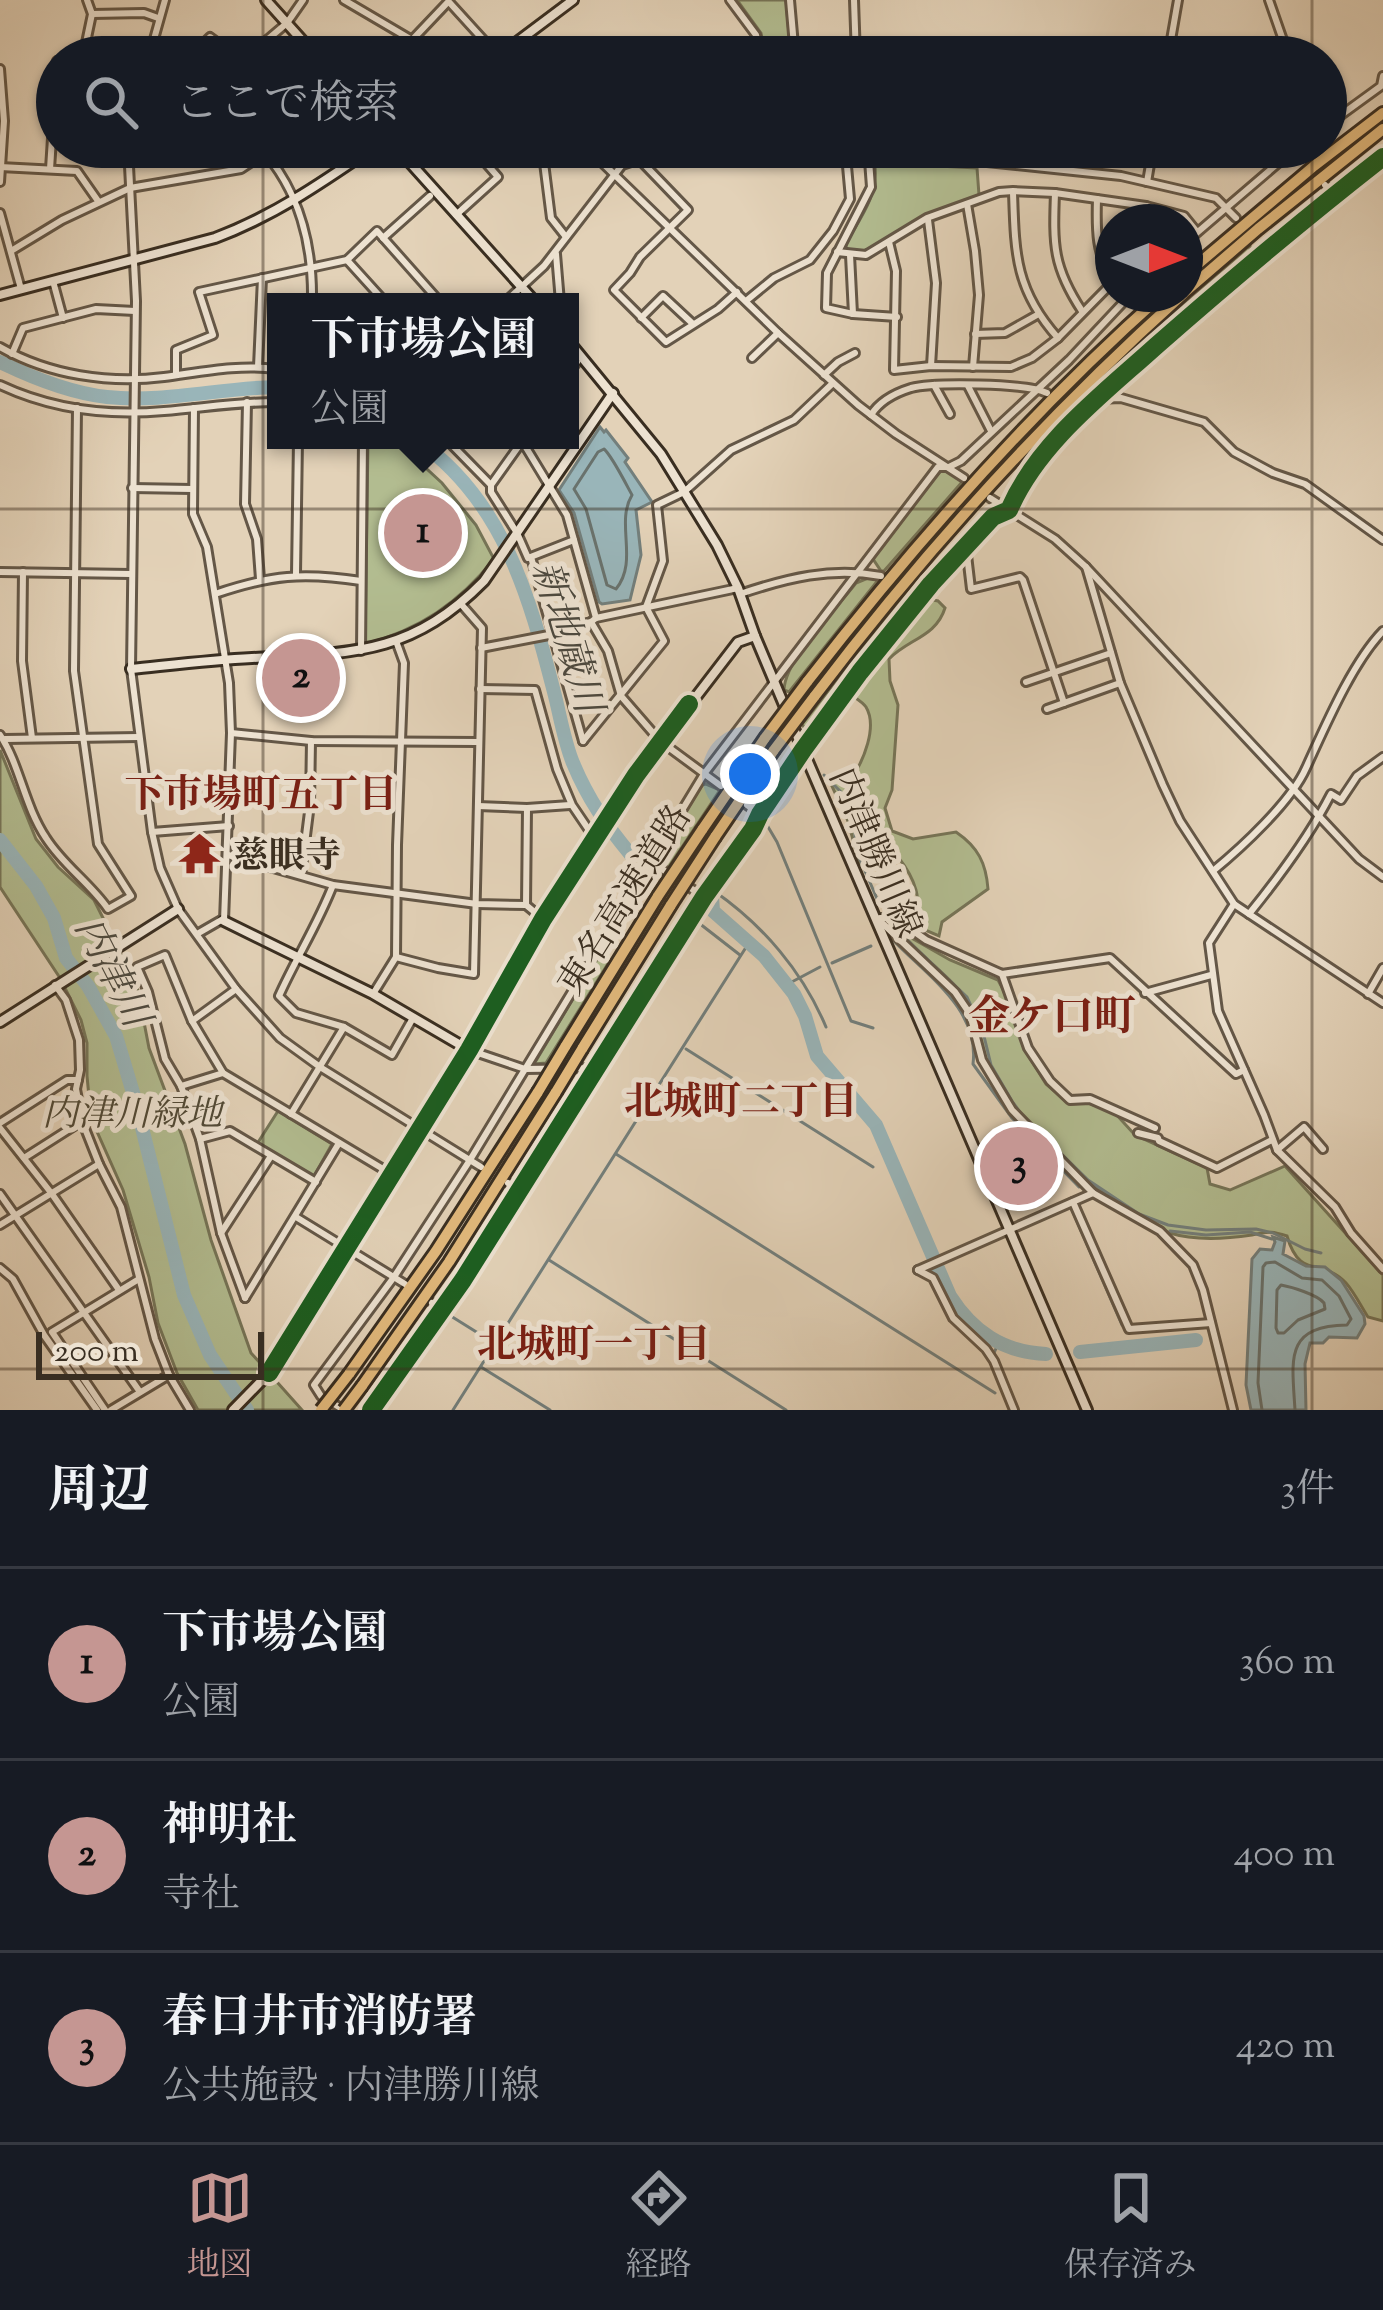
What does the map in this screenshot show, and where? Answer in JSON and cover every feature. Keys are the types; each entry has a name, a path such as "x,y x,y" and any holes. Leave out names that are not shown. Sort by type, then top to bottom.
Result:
{"highway":[{"path":"1347,141 1383,113"},
{"name":"東名高速道路","path":"1347,158 1383,129"},
{"path":"1203,260 1312,168"},
{"name":"東名高速道路","path":"1203,277 1334,168"},
{"name":"東名高速道路","path":"321,1410 436,1251 658,896 807,682 968,488 1144,312"},
{"name":"東名高速道路","path":"344,1410 449,1262 671,904 774,750 874,619 980,496 1163,312"}],"street":[{"path":"87,0 92,14 87,36"},
{"path":"154,36 165,0"},
{"path":"266,0 298,36"},
{"path":"272,36 303,0"},
{"path":"344,0 405,36"},
{"path":"526,36 573,0"},
{"path":"730,0 756,36"},
{"path":"790,0 793,36"},
{"path":"854,0 855,36"},
{"path":"1172,36 1178,0"},
{"path":"1269,0 1282,36"},
{"path":"416,36 447,1 479,36"},
{"path":"92,14 144,13 158,18"},
{"path":"0,68 4,121 0,182"},
{"path":"1347,112 1381,86 1383,76"},
{"path":"370,1410 442,1310 803,750 931,584 993,517 1009,509 1021,482 1077,410 1097,398 1264,251 1383,158"},
{"path":"0,167 77,171 98,201"},
{"path":"130,168 135,311 130,669 160,868 178,908 236,989 280,1038 482,1167"},
{"path":"11,251 130,188 242,168"},
{"path":"275,168 296,200 313,266 312,293"},
{"path":"0,295 215,238 296,200 343,168"},
{"path":"415,168 527,293"},
{"path":"456,215 497,177 490,168"},
{"path":"545,168 551,218 566,237"},
{"path":"607,168 833,383 964,478"},
{"path":"515,293 556,250 619,168"},
{"path":"648,168 688,210 614,290 666,342 737,292"},
{"path":"746,301 774,278 810,260 833,231 850,200 847,168"},
{"path":"870,168 871,187 827,273 826,308 897,317"},
{"path":"1044,168 1121,176 1216,197 1236,218"},
{"path":"1147,182 1149,168"},
{"path":"1203,227 1272,168"},
{"path":"1325,184 1334,195"},
{"path":"1013,191 1015,250 1023,281 1037,315 1058,338"},
{"path":"838,252 866,255 928,218 999,192 1132,204"},
{"path":"1055,194 1053,242 1064,283 1082,311"},
{"path":"383,238 430,196"},
{"path":"1096,199 1096,204"},
{"path":"967,204 979,295 973,367"},
{"path":"0,213 21,289"},
{"path":"928,218 936,283 932,366"},
{"path":"176,375 176,350 213,335 199,292 347,260 377,231 432,293"},
{"path":"889,242 896,271 894,370 1011,367 1058,338 1095,299"},
{"path":"1256,242 1264,251"},
{"path":"556,250 559,293"},
{"path":"850,255 853,314"},
{"path":"347,260 374,293"},
{"path":"258,367 262,278"},
{"path":"53,281 63,318"},
{"path":"641,318 663,296 693,324"},
{"path":"12,354 23,328 96,309 135,311"},
{"path":"344,1410 321,1396 314,1385 394,1277 470,1160 704,774 938,467 961,461 1114,312"},
{"path":"975,334 1005,333 1037,315"},
{"path":"752,358 778,334"},
{"path":"0,347 70,373 134,382 267,368"},
{"name":"内津勝川線","path":"579,353 661,454 717,545 1087,1410"},
{"path":"824,375 855,353"},
{"path":"517,449 491,485 491,492 530,557 583,741 664,640 646,608 663,561 657,506 684,492 731,450 794,420 833,383"},
{"path":"871,415 889,398 934,385 1038,388 1047,393"},
{"path":"934,385 950,414"},
{"path":"0,386 77,408 133,411 267,403"},
{"path":"968,386 992,432"},
{"path":"579,441 613,393"},
{"path":"1097,398 1121,398 1204,422 1234,452 1305,484 1383,540"},
{"path":"247,402 245,504 257,539 260,579"},
{"path":"194,407 193,514 207,547 229,683 229,826 223,920"},
{"path":"77,408 74,670 83,738 98,844 131,896 108,909 45,837 2,737 83,738 139,736"},
{"path":"296,575 298,449"},
{"path":"361,651 363,449"},
{"path":"458,449 491,485"},
{"path":"528,449 567,515 594,620 621,696 660,741 721,787"},
{"path":"130,669 361,651 421,631 461,604 484,581 573,449"},
{"path":"132,488 192,489"},
{"path":"990,498 1055,539 1087,567 1360,859 1383,877"},
{"path":"530,557 574,540"},
{"path":"962,550 967,555 971,589 1006,579 1023,580 1064,703"},
{"path":"1087,567 1120,683 1180,821 1234,904 1383,1003"},
{"path":"0,572 131,574"},
{"path":"22,572 22,662 32,738"},
{"path":"481,649 787,578 860,572 881,576"},
{"path":"215,594 260,579 296,575 362,581"},
{"path":"916,582 931,584"},
{"path":"396,956 474,974 482,628 461,604"},
{"path":"1213,871 1294,789 1336,707 1383,631"},
{"path":"233,1410 264,1380 611,813 738,642 755,636"},
{"path":"373,994 396,956 404,663 397,641"},
{"path":"1025,682 1111,652"},
{"path":"1047,709 1120,683"},
{"path":"480,689 535,690 556,769 572,805 596,837"},
{"path":"231,733 311,741 478,742"},
{"path":"301,875 310,803 311,741"},
{"path":"1248,914 1270,889 1331,794 1341,800 1357,776 1383,757"},
{"path":"478,806 572,805"},
{"path":"747,806 760,814"},
{"path":"526,905 527,808"},
{"path":"152,832 229,826"},
{"path":"227,855 333,886 476,904 526,905 543,919"},
{"path":"650,861 704,897"},
{"path":"333,886 320,921 279,996 296,1013 344,1028 392,1055 413,1018"},
{"path":"1234,904 1209,943 1218,1011 1277,1150 1334,1207 1383,1269"},
{"path":"0,1022 178,908"},
{"path":"877,918 895,918 926,940 1002,974 1110,958 1236,1074 1244,1070"},
{"path":"877,918 955,992 970,1014 982,1060 1012,1109 1094,1193 1160,1231 1193,1265 1233,1410"},
{"path":"223,920 373,994 469,1050 525,1069 596,1068"},
{"path":"197,934 223,920"},
{"path":"339,1144 244,1298 221,1233 200,1139 181,1086 165,1059 137,967 165,956 191,1021 223,1073 393,1174"},
{"path":"1368,994 1383,968"},
{"path":"1002,974 1028,1048 1050,1082 1070,1100 1090,1100 1155,1128"},
{"path":"1145,993 1211,975"},
{"path":"58,984 79,1040 76,1088 82,1121 121,1207 150,1323 169,1375 190,1410"},
{"path":"191,1021 236,989"},
{"path":"292,1114 344,1028"},
{"path":"181,1086 223,1073"},
{"path":"78,1080 67,1080 0,1125 119,1290"},
{"path":"24,1158 82,1121"},
{"path":"1277,1150 1304,1127 1323,1149"},
{"path":"200,1139 230,1131 316,1182"},
{"path":"1138,1132 1212,1168 1272,1141"},
{"path":"221,1233 271,1156"},
{"path":"0,1225 98,1164"},
{"path":"508,1184 519,1191"},
{"path":"1014,1410 986,1348 953,1318 932,1278 918,1270 1094,1193"},
{"path":"0,1194 140,1392"},
{"path":"1073,1202 1129,1329 1211,1323"},
{"path":"295,1217 405,1284"},
{"path":"0,1268 13,1279 44,1335 104,1410"},
{"path":"104,1410 52,1332 139,1280"},
{"path":"432,1303 442,1310"},
{"path":"104,1410 169,1375"}],"green space":[{"path":"737,0 786,0 789,36 761,33"},
{"path":"875,168 977,168 979,195 926,215 865,252 846,249 871,196"},
{"path":"1250,245 1250,258 1203,299 1203,288"},
{"path":"1177,312 1188,312 1086,407 1075,406"},
{"path":"368,449 405,449 442,483 476,525 494,559 437,613 365,644"},
{"path":"946,469 963,481 881,571 873,559 875,552"},
{"path":"879,579 789,692 784,690 793,664 813,635 856,583"},
{"path":"912,585 917,596 809,735 802,724"},
{"path":"928,599 945,608 941,618 889,659 898,705 892,790 885,808 892,831 913,839 956,832 964,838 980,856 988,889 942,922 939,936 918,927 916,890 898,857 860,866 848,821 831,784 852,778 870,734 866,707 850,694"},
{"name":"内津川緑地","path":"0,750 36,839 94,900 137,986 149,1048 185,1144 211,1240 251,1353 302,1410 198,1410 177,1373 158,1323 123,1190 91,1118 87,1043 81,1020 60,978 0,887"},
{"path":"706,784 720,790 668,868 657,858"},
{"path":"901,932 998,980 1025,1050 1046,1084 1069,1104 1088,1103 1114,1112 1135,1135 1207,1168 1210,1184 1230,1190 1285,1166 1383,1275 1383,1321 1368,1317 1337,1275 1298,1259 1287,1236 1269,1232 1210,1238 1170,1233 1120,1206 1092,1184 1013,1107 985,1059 970,1006"},
{"path":"598,957 609,962 546,1063 534,1064"},
{"path":"278,1111 332,1144 313,1178 257,1144"}],"water":[{"path":"600,427 628,458 625,462 652,502 636,510 641,555 630,600 602,604 574,513 559,490"},
{"path":"1273,1237 1285,1241 1283,1254 1306,1266 1325,1267 1341,1280 1364,1316 1357,1338 1329,1337 1323,1343 1310,1343 1305,1364 1306,1410 1251,1410 1246,1385 1252,1259 1260,1249 1272,1250"}],"waterway":[{"name":"新地蔵川","path":"0,362 52,384 107,397 267,388"},
{"name":"新地蔵川","path":"428,449 471,491 492,521 522,585 579,776 631,855 643,854"},
{"path":"824,775 842,793 854,822 856,850 878,901"},
{"path":"764,820 851,1021 873,1028"},
{"name":"内津川","path":"0,840 36,886 54,918 66,958 116,1036 184,1295 210,1355 247,1410"},
{"path":"740,955 695,920 714,891 780,951 806,987 826,1027"},
{"name":"新地蔵川","path":"712,897 713,911 764,956 794,994 817,1056 876,1125 959,1309 990,1338 1046,1354"},
{"path":"378,1410 464,1286 695,920"},
{"path":"899,932 967,997 991,1065 1012,1101 1088,1180 1139,1214 1168,1225 1256,1229 1321,1253"},
{"path":"893,940 959,1010 973,1044 973,1064 1012,1118 1079,1187"},
{"path":"453,1410 750,941"},
{"path":"832,963 871,946"},
{"path":"786,985 820,967"},
{"path":"686,1049 873,1167"},
{"path":"616,1154 995,1393"},
{"path":"1072,1210 1122,1325"},
{"path":"1170,1231 1250,1232 1272,1239"},
{"path":"549,1260 786,1410"},
{"path":"446,1313 494,1343"},
{"path":"1080,1352 1196,1340"},
{"path":"994,1353 998,1344"},
{"path":"481,1367 550,1410"}],"cycle path":[{"path":"371,1410 463,1280 704,897 803,750 931,584 993,517 1009,510 1054,441 1094,401 1383,157"},
{"path":"269,1373 469,1050 543,919 636,775 689,704"}],"place":[{"name":"下市場公園","path":"423,533"},
{"name":"神明社","path":"301,678"},
{"name":"慈眼寺","path":"199,854"},
{"name":"春日井市消防署","path":"1019,1166"}],"district":[{"name":"下市場町五丁目","path":"261,793"},
{"name":"金ケ口町","path":"1052,1015"},
{"name":"北城町二丁目","path":"741,1100"},
{"name":"北城町一丁目","path":"594,1343"}]}
